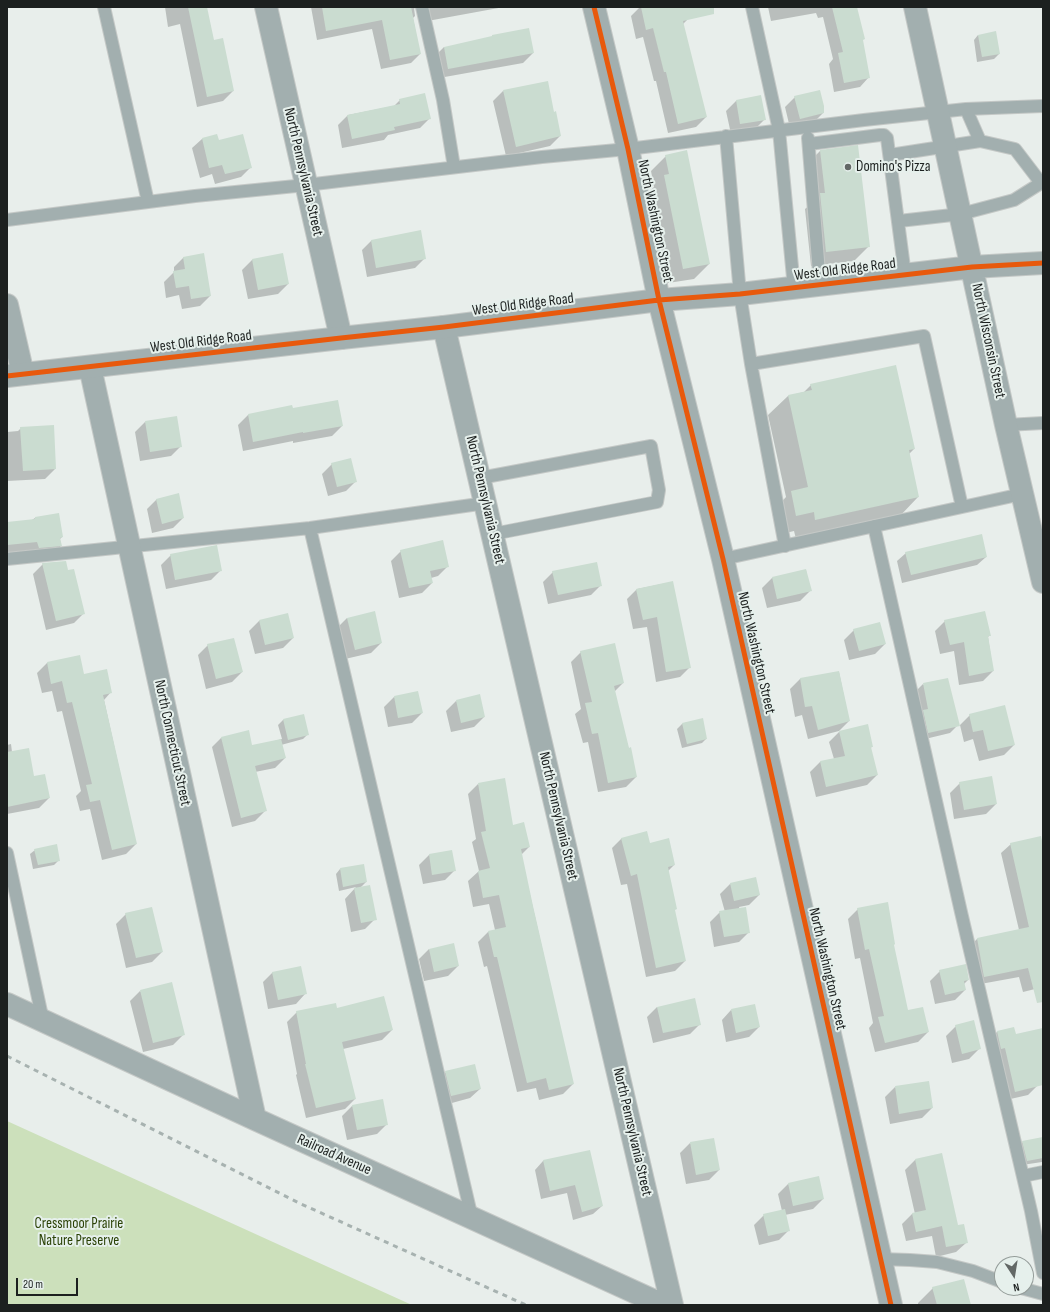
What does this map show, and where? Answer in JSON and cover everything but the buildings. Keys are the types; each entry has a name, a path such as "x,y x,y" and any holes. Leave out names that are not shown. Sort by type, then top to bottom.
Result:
{"street":[{"name":"North Pennsylvania Street","path":"266,7 341,338"},
{"name":"North Washington Street","path":"594,7 628,149 659,300 723,559 890,1305"},
{"name":"North Wisconsin Street","path":"915,7 1006,425 1043,582"},
{"name":"West Old Ridge Road","path":"15,375 444,327 659,300 740,294 972,267 1043,263"},
{"path":"7,305 15,375"},
{"name":"North Pennsylvania Street","path":"444,327 672,1305"},
{"name":"North Connecticut Street","path":"90,367 255,1119"},
{"name":"Railroad Avenue","path":"7,1004 663,1305"}],"lane":[{"path":"104,7 148,202"},
{"path":"422,7 443,100 454,167"},
{"path":"752,7 779,130 794,288"},
{"path":"7,220 148,202 454,167 628,149 807,126 966,109 1043,106"},
{"path":"966,109 980,141"},
{"path":"807,126 820,284"},
{"path":"809,144 880,135 884,135 887,138 905,275"},
{"path":"726,136 740,294 751,364 785,546"},
{"path":"890,155 980,141 1015,149 1042,183 1014,200 961,214 898,221"},
{"path":"751,364 924,336 962,507"},
{"path":"1006,425 1043,423"},
{"path":"480,478 651,446 659,490 657,502 493,534"},
{"path":"723,559 1022,494"},
{"path":"7,559 310,528 486,504"},
{"path":"874,526 1023,1176 1043,1273"},
{"path":"310,528 472,1218"},
{"path":"7,853 43,1021"},
{"path":"1023,1176 1043,1172"},
{"path":"880,1259 937,1262 973,1271 994,1279"}],"green space":[{"name":"Cressmoor Prairie Nature Preserve","path":"7,1121 273,1242 412,1305 7,1305"}],"railway":[{"path":"7,1056 299,1203 526,1305"}],"cycle path":[{"path":"594,7 628,149 659,300 723,559 891,1305"},
{"path":"7,376 444,327 659,300 740,294 972,267 1043,263"}],"place":[{"name":"Domino's Pizza","path":"848,167"}]}
